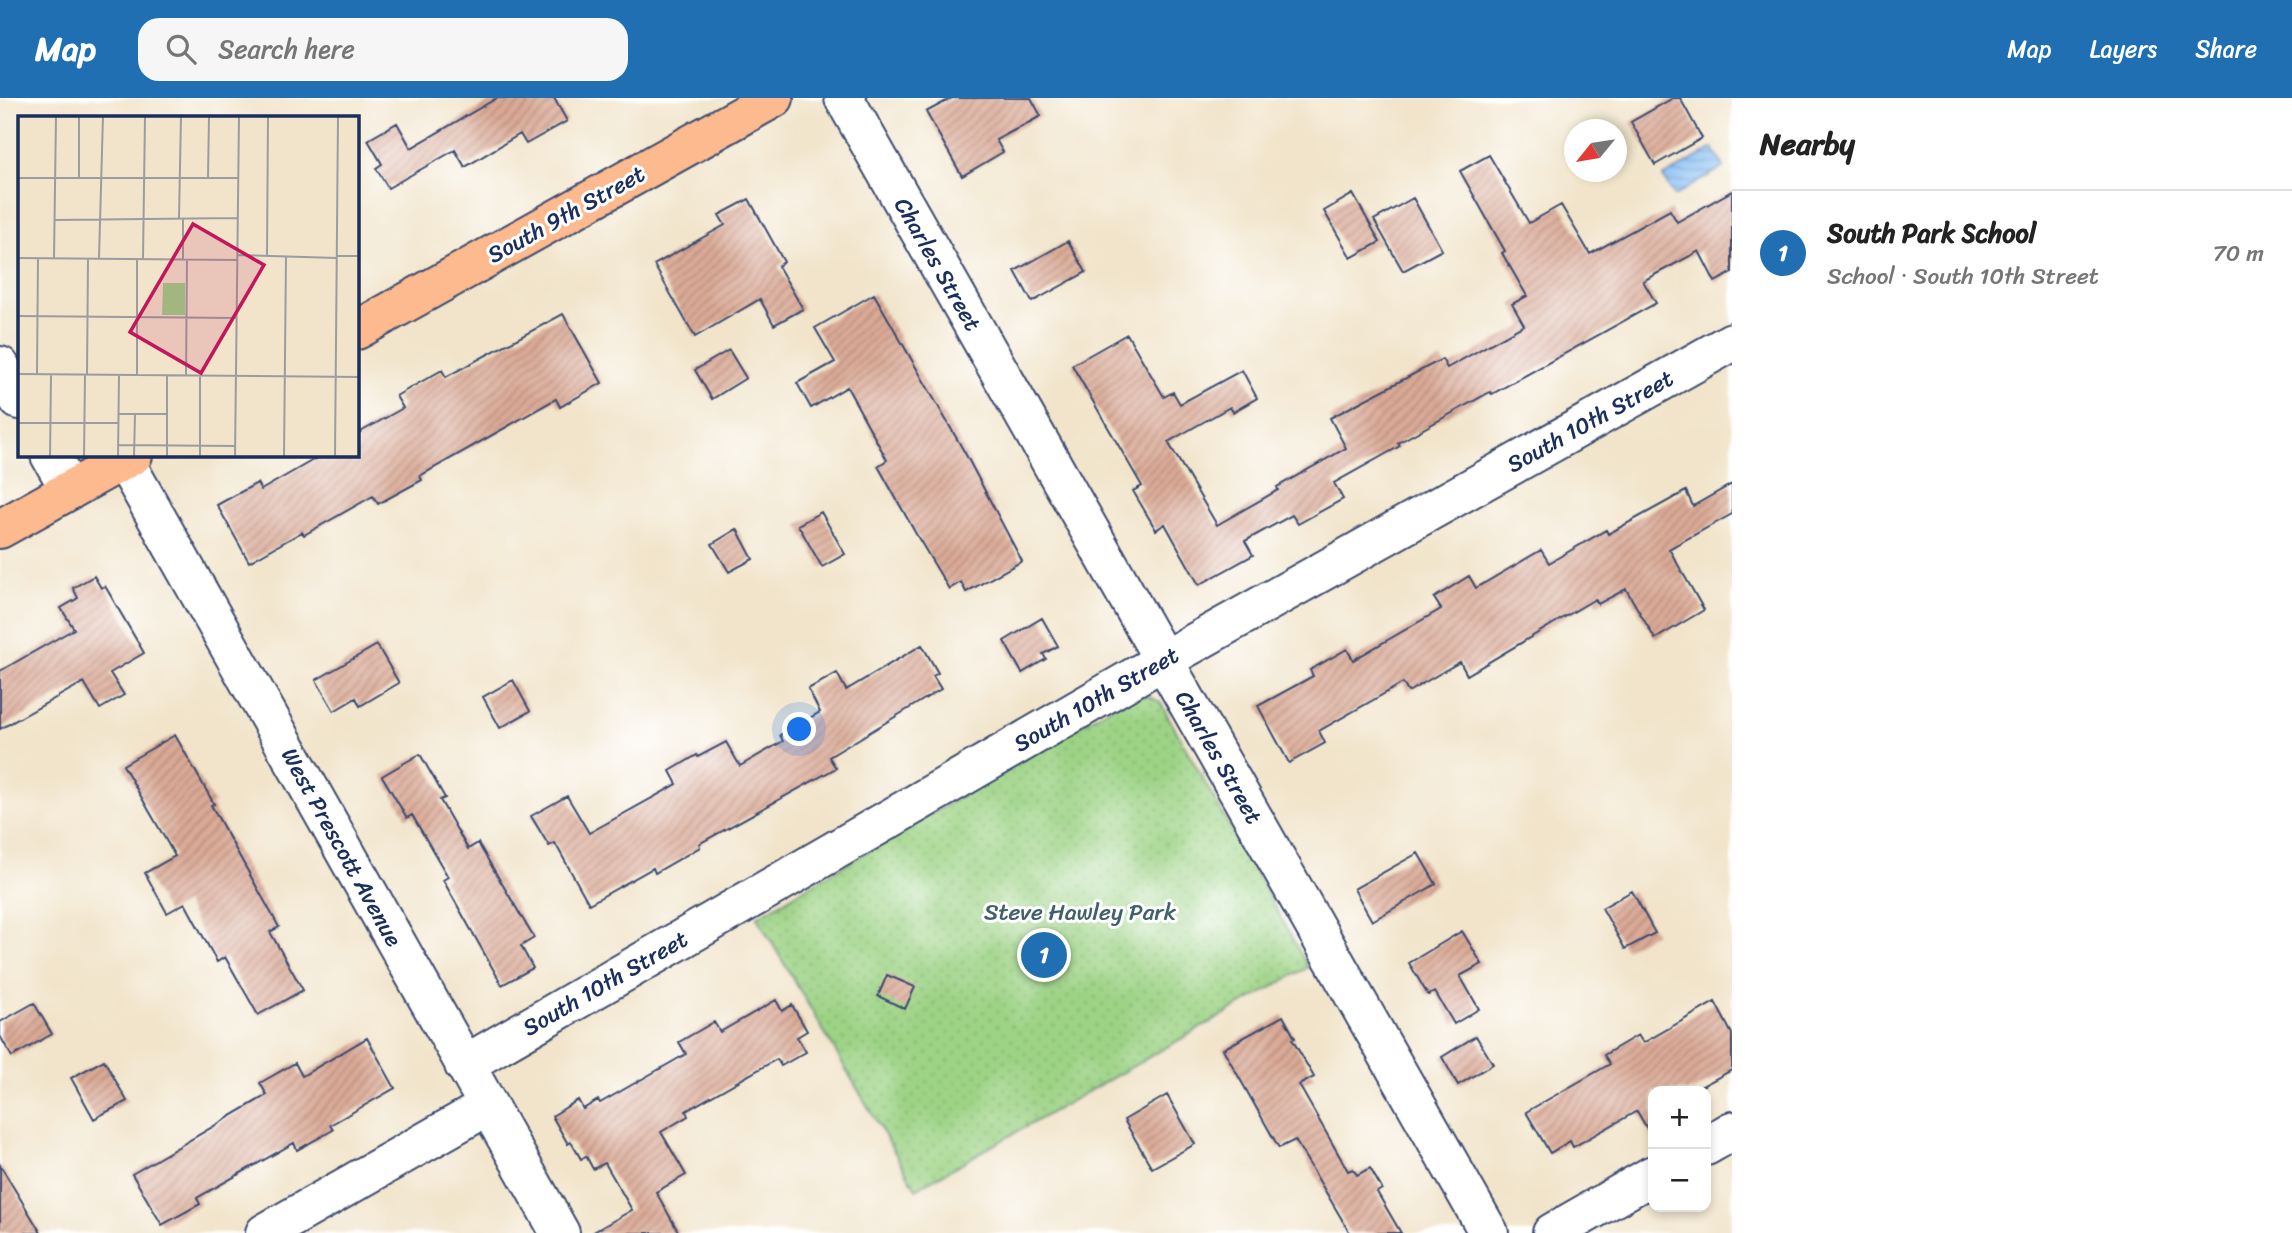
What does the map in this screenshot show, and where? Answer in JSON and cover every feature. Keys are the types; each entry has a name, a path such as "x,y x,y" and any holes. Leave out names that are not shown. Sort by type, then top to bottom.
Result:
{"main road":[{"name":"South 9th Street","path":"359,329 774,98"},
{"path":"0,529 128,458"}],"street":[{"name":"Charles Street","path":"844,98 1489,1233"},
{"name":"South 10th Street","path":"464,1065 1164,660 1732,342"},
{"path":"0,366 18,398"},
{"path":"51,457 70,490"},
{"name":"West Prescott Avenue","path":"128,458 560,1233"},
{"path":"265,1233 488,1106"},
{"path":"1711,1143 1732,1131"},
{"path":"1552,1233 1648,1178"}],"green space":[{"name":"Steve Hawley Park","path":"1130,696 1148,696 1160,702 1308,967 916,1189 757,917"}],"water":[{"path":"1713,148 1724,167 1674,196 1663,177"}],"building":[{"path":"497,98 554,98 567,121 526,144 520,134 465,167 455,150 388,188 376,168 382,164 368,140 397,123 411,148"},
{"path":"952,98 1031,98 1041,116 996,140 1003,152 962,176 926,112"},
{"path":"1673,98 1680,98 1702,138 1655,165 1631,122"},
{"path":"1489,155 1529,223 1561,205 1590,254 1670,210 1677,222 1732,191 1732,273 1715,282 1699,251 1643,281 1656,303 1398,443 1400,446 1334,483 1343,499 1298,524 1292,515 1245,541 1253,555 1199,585 1165,524 1156,530 1133,491 1142,486 1072,365 1127,334 1164,397 1173,392 1180,404 1242,370 1257,398 1233,412 1230,407 1168,442 1217,525 1346,448 1330,418 1442,359 1447,368 1524,325 1512,304 1527,296 1460,171"},
{"path":"1353,194 1380,242 1351,258 1324,211"},
{"path":"1413,198 1442,250 1403,271 1374,220"},
{"path":"749,199 784,262 778,266 803,309 774,325 760,299 695,337 654,265 725,225 719,215"},
{"path":"1068,241 1086,272 1032,302 1015,271"},
{"path":"874,294 965,453 1022,561 966,592 961,582 949,589 916,534 878,466 887,460 847,387 811,408 797,383 835,362 815,328"},
{"path":"563,314 602,383 560,407 556,399 420,476 422,480 378,504 373,496 249,562 217,505 257,483 261,490 319,457 359,457 359,433 403,408 396,396 442,370 446,377"},
{"path":"729,350 746,378 712,399 695,370"},
{"path":"1732,484 1732,514 1669,549 1704,610 1655,639 1626,589 1598,604 1595,599 1467,675 1460,662 1408,692 1403,683 1319,731 1325,743 1289,763 1258,706 1313,676 1310,670 1347,649 1353,660 1441,609 1434,598 1469,576 1476,588 1541,550 1549,563 1606,530 1608,534 1686,491 1693,506"},
{"path":"821,512 845,554 822,567 798,525"},
{"path":"737,529 753,559 729,572 712,544"},
{"path":"94,576 101,588 105,586 144,653 110,673 124,695 100,709 84,682 0,729 0,671 74,629 61,608 78,598 73,588"},
{"path":"1042,618 1058,646 1043,654 1046,659 1022,673 1004,641"},
{"path":"377,645 399,683 360,706 356,698 334,711 316,680"},
{"path":"922,645 938,673 933,676 941,689 829,757 836,768 699,844 700,847 655,873 653,868 589,904 555,843 549,846 531,816 567,796 589,833 677,784 670,771 697,755 698,757 726,742 740,766 783,741 780,735 820,712 808,689 837,673 846,690"},
{"path":"513,680 530,711 500,728 483,697"},
{"path":"175,735 279,927 270,932 303,990 258,1015 225,957 217,962 185,903 167,913 145,873 175,856 123,765"},
{"path":"420,754 445,798 440,800 468,849 478,843 534,938 521,946 533,968 502,985 443,880 448,877 412,815 407,818 382,776"},
{"path":"1418,853 1436,884 1372,921 1354,889"},
{"path":"1632,891 1655,933 1625,949 1602,908"},
{"path":"1462,931 1482,964 1460,976 1479,1009 1454,1024 1435,992 1428,995 1409,963"},
{"path":"887,975 915,987 905,1009 878,996"},
{"path":"776,1000 782,1011 792,1005 807,1031 797,1037 806,1052 781,1066 777,1059 686,1111 688,1116 661,1132 686,1175 656,1192 679,1233 592,1233 632,1210 605,1163 593,1169 586,1156 581,1159 571,1142 568,1144 552,1116 578,1100 583,1109 598,1100 600,1103 686,1054 679,1042 714,1022 720,1032"},
{"path":"1715,1002 1732,1034 1732,1070 1702,1086 1648,1086 1648,1130 1637,1111 1573,1147 1570,1141 1550,1153 1526,1112 1610,1064 1604,1055 1638,1035 1643,1043"},
{"path":"34,1003 52,1034 12,1057 0,1036 0,1022"},
{"path":"1283,1016 1295,1038 1292,1039 1314,1077 1299,1085 1348,1171 1353,1169 1357,1175 1370,1168 1382,1189 1377,1192 1401,1233 1350,1233 1295,1140 1279,1148 1223,1049"},
{"path":"1476,1036 1493,1064 1458,1085 1442,1057"},
{"path":"367,1038 395,1088 330,1125 333,1130 297,1150 294,1143 197,1198 200,1204 162,1225 132,1174 267,1095 260,1083 295,1063 302,1076"},
{"path":"104,1060 127,1101 94,1119 71,1078"},
{"path":"1167,1095 1195,1144 1152,1168 1124,1120"},
{"path":"0,1165 41,1233 0,1233"}],"place":[{"name":"South Park School","path":"1044,955"}]}
